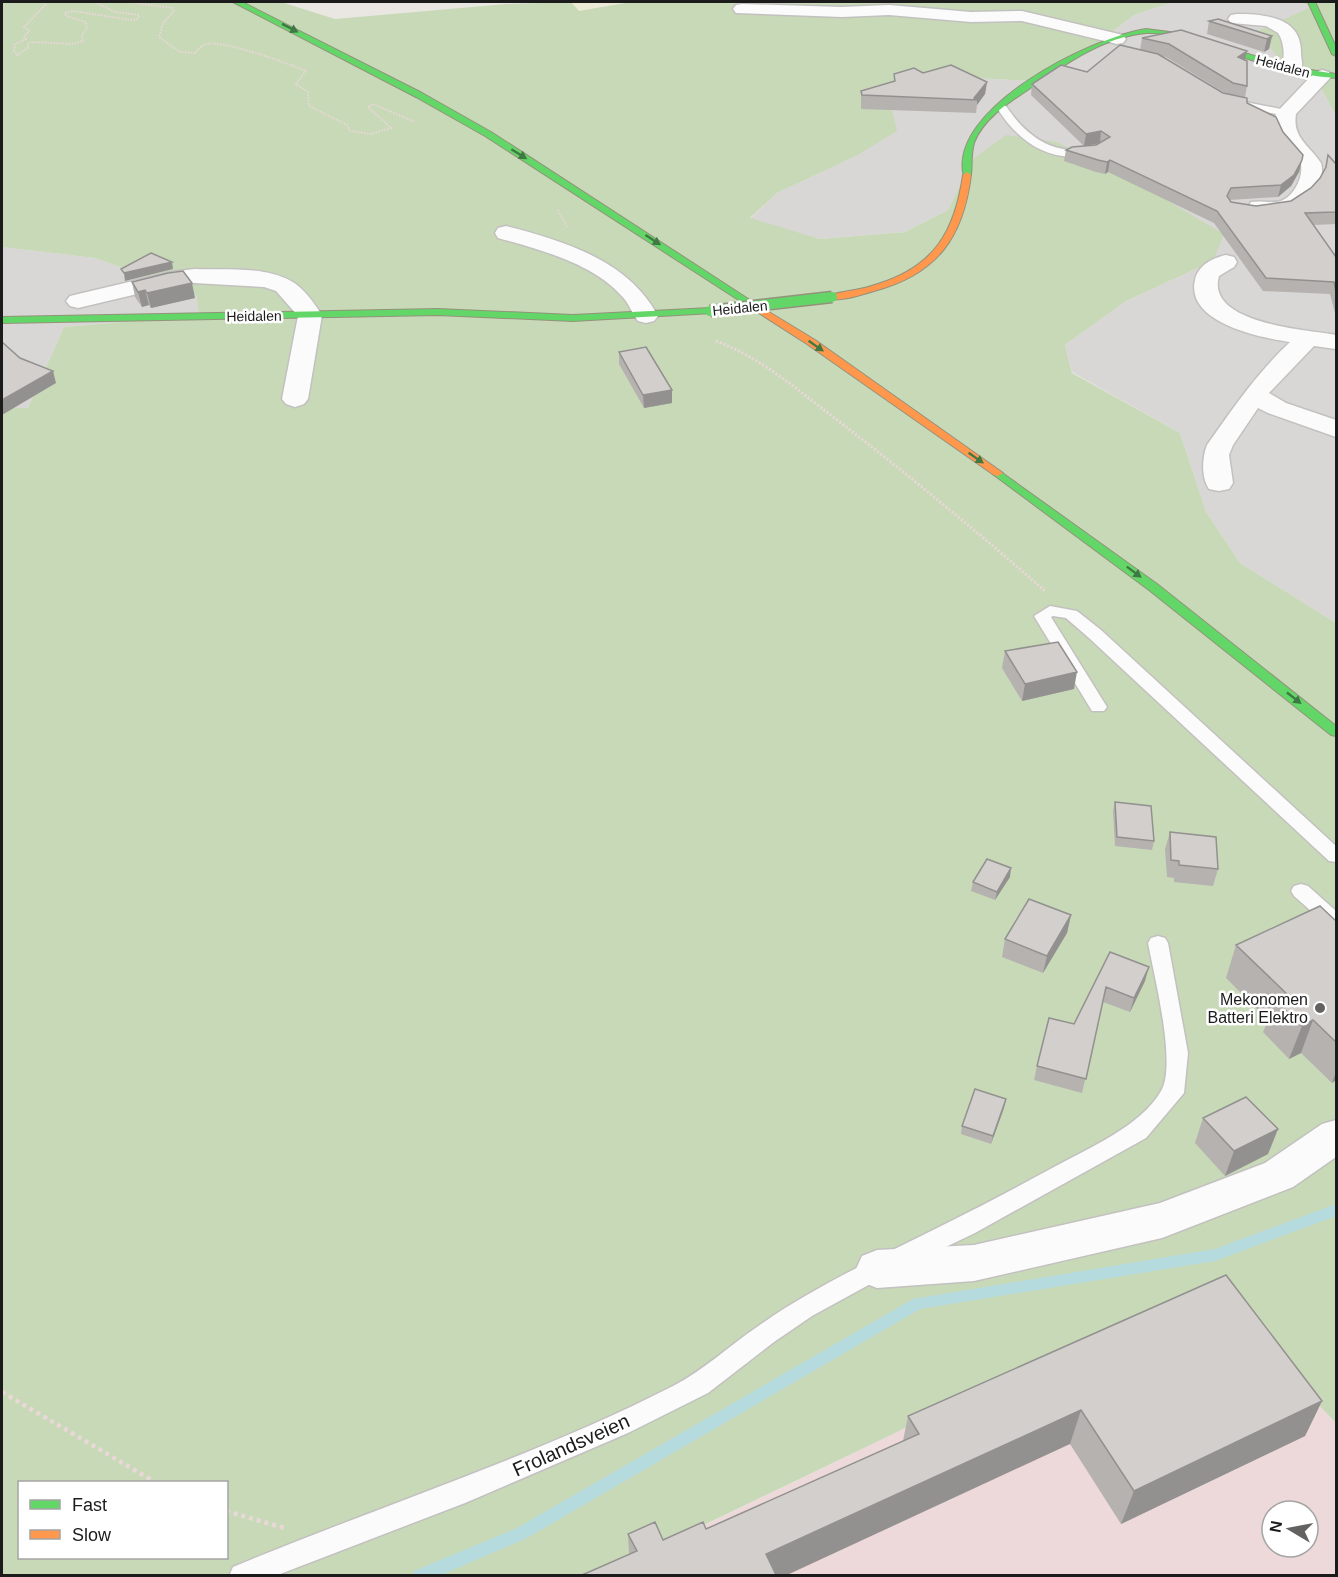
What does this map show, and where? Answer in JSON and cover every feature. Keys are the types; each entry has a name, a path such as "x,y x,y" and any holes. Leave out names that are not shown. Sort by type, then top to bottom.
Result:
{"main road":[{"path":"237,2 409,90 488,134 811,342 1057,515 1252,664 1336,732"},
{"path":"266,2 375,57 561,165"},
{"path":"1311,2 1336,54"},
{"name":"Heidalen","path":"2,320 438,312 573,318 646,316 850,297 880,289 918,272 933,260 958,224 966,193 971,140 981,125 1018,92 1042,77 1112,45 1148,32 1179,34 1290,68 1329,76"},
{"path":"760,291 809,324"}],"street":[{"path":"742,9 842,12 889,10 971,17 1022,16 1112,45"},
{"path":"1237,19 1267,21 1287,32 1292,40 1293,67 1290,68"},
{"path":"1238,207 1278,208 1289,205 1310,180 1314,168 1285,132 1286,113 1329,76"},
{"path":"506,233 537,242 574,257 618,280 633,294 646,316"},
{"path":"1226,262 1213,268 1205,278 1206,292 1216,308 1233,321 1245,326 1336,342"},
{"path":"78,301 171,279 194,276 268,280 284,286 310,315 295,399"},
{"path":"1219,483 1216,455 1220,445 1254,395 1274,371 1310,337"},
{"path":"1254,395 1277,408 1336,429"},
{"path":"877,1269 974,1263 1162,1220 1279,1175 1336,1136"}],"lane":[{"path":"1226,100 1286,113"},
{"path":"1002,108 1011,123 1037,145 1050,150 1080,154 1100,148"},
{"path":"1098,707 1042,615 1050,611 1071,614 1336,856"},
{"path":"1300,891 1336,922"},
{"name":"Frolandsveien","path":"242,1575 456,1494 619,1425 680,1395 699,1385 804,1309 877,1269 967,1226 1138,1132 1173,1093 1178,1053 1158,943"}],"path":[{"path":"45,2 46,4 24,27 28,31 24,37 26,39 15,45 14,50 18,55 29,47 27,45 31,42 72,44 83,42 82,35 87,28 86,22 66,16 65,13 73,11 131,20 138,19 139,15 119,13 99,6 95,2"},
{"path":"127,2 173,8 174,11 163,23 159,37 174,50 195,53 201,46 213,43 244,49 271,60 295,65 306,71 296,84 308,92 309,106 348,125 350,131 363,134 384,132 391,128 368,107 373,104 420,124"},
{"path":"552,205 559,211 566,226 576,230"},
{"path":"715,341 736,347 813,402 995,546 1071,614"},
{"path":"2,1392 153,1481"},
{"path":"228,1512 328,1541"}],"shaded area":[{"path":"571,2 631,2 579,11"},
{"path":"1173,2 1301,2 1312,7 1320,86 1336,116 1336,623 1240,563 1206,512 1180,433 1072,372 1065,345 1126,301 1213,261 973,159 948,210 905,232 820,239 750,219 777,193 856,156 889,97 931,76 1034,81 1091,48 1134,15"},
{"path":"2,247 95,258 196,295 199,315 64,327 28,408 2,408"},
{"path":"1211,1293 1336,1423 1336,1575 600,1576 895,1433 1015,1372"}],"green space":[{"path":"2,2 281,2 335,19 506,4 571,2 579,11 631,2 1173,2 1134,15 1091,48 1034,81 931,76 889,97 897,131 856,156 777,193 750,218 820,239 905,232 948,210 973,159 1006,135 1057,142 1139,184 1224,234 1213,261 1126,301 1065,345 1072,373 1180,433 1206,512 1240,563 1336,623 1336,1423 1211,1293 1015,1372 895,1433 600,1575 2,1575 2,408 28,408 64,327 199,315 196,295 95,258 2,247"},
{"path":"1301,2 1336,2 1336,116 1320,86 1283,62 1255,32 1311,7"}],"building":[{"path":"1218,19 1272,36 1267,39 1209,21"},
{"path":"1181,30 1247,51 1238,57 1247,61 1247,86 1233,83 1169,44 1142,38"},
{"path":"1120,45 1158,54 1223,93 1247,98 1247,103 1276,117 1283,132 1303,155 1294,175 1281,185 1231,188 1227,196 1231,202 1256,206 1291,201 1311,188 1320,178 1326,167 1328,155 1336,164 1336,212 1305,213 1336,257 1336,292 1334,282 1266,278 1217,211 1110,160 1107,162 1098,160 1066,150 1072,147 1096,145 1110,137 1101,131 1086,134 1032,84 1061,65 1087,72"},
{"path":"951,65 987,82 974,98 977,100 862,95 861,91 895,81 894,74 914,68 923,73"},
{"path":"151,253 172,262 124,273 121,269"},
{"path":"183,271 192,283 147,293 145,290 138,292 132,282 168,273"},
{"path":"2,342 20,358 53,371 2,400"},
{"path":"646,347 672,390 643,395 619,352"},
{"path":"1058,642 1077,672 1025,684 1005,651"},
{"path":"1115,802 1151,806 1154,841 1117,837"},
{"path":"1170,832 1216,837 1218,869 1179,865 1179,861 1171,860"},
{"path":"987,859 1011,868 997,892 973,882"},
{"path":"1029,899 1071,915 1047,956 1005,939"},
{"path":"1320,906 1336,921 1336,1042 1313,1020 1302,1026 1275,1000 1287,994 1236,945"},
{"path":"1110,952 1149,967 1134,998 1106,987 1086,1079 1037,1066 1049,1018 1074,1024"},
{"path":"975,1089 1006,1099 993,1136 962,1126"},
{"path":"1246,1097 1278,1129 1234,1151 1203,1118"},
{"path":"1226,1275 1322,1401 1134,1491 1081,1410 766,1554 776,1575 582,1575 637,1551 628,1534 655,1522 663,1540 703,1522 706,1529 919,1434 908,1416"}],"waterway":[{"path":"419,1576 522,1533 918,1303 1215,1255 1336,1210"}],"traffic: fast":[{"path":"237,2 419,95 488,134 754,306"},
{"path":"1311,2 1336,54"},
{"path":"967,175 970,143 982,123 996,110 1065,62 1105,42 1133,33 1146,31 1172,33 1285,68 1336,76"},
{"path":"710,311 832,297"},
{"path":"2,320 438,312 573,318 710,311"},
{"path":"998,473 1153,587 1336,732"}],"traffic: slow":[{"path":"832,297 883,286 906,276 926,263 942,247 955,227 963,203 967,175"},
{"path":"754,306 811,342 998,473"}],"place":[{"name":"Mekonomen Batteri Elektro","path":"1320,1008"}]}
